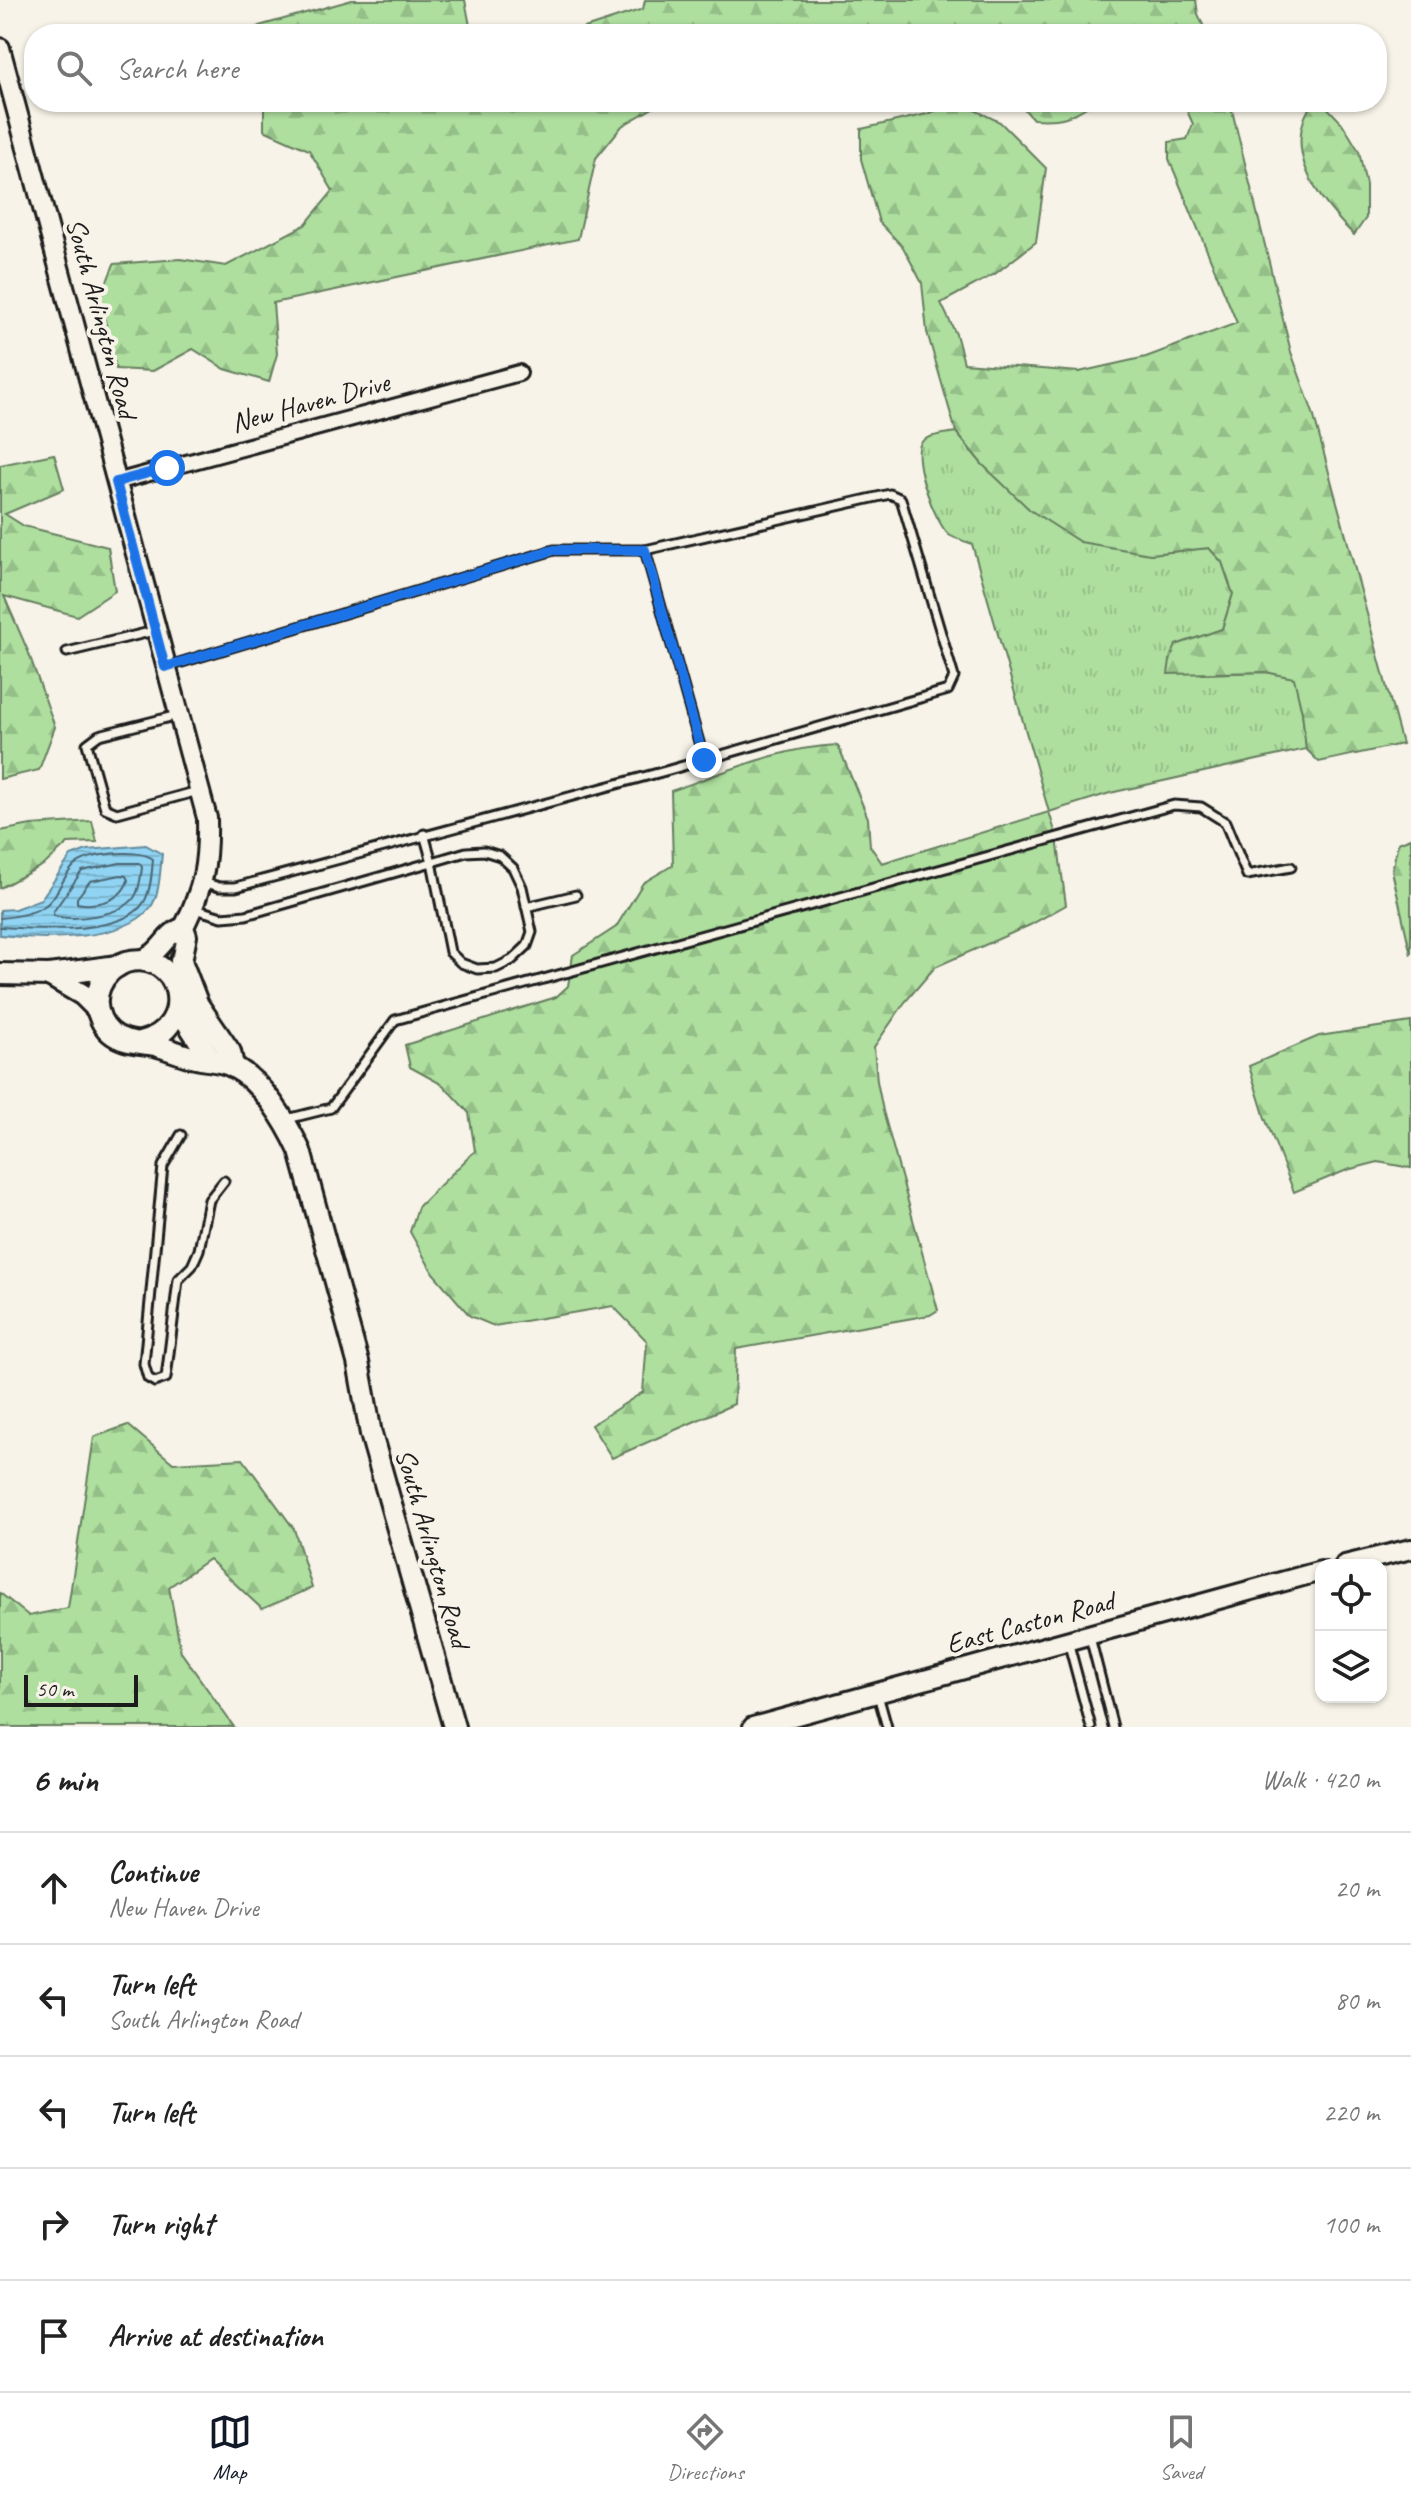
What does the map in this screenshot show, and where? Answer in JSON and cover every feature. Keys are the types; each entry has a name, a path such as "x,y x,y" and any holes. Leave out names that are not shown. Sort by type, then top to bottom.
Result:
{"main road":[{"path":"181,961 198,1005 230,1052 233,1066"},
{"path":"97,1009 98,991 103,979 128,963"},
{"path":"0,974 49,975 128,963 152,963 173,982 182,1014 210,1058"},
{"path":"49,975 83,995 97,1009 106,1028 115,1036 233,1066"},
{"path":"141,1042 165,1032 173,1022 178,998"},
{"name":"South Arlington Road","path":"233,1066 268,1097 284,1119 300,1151 362,1384 371,1434 454,1727"}],"street":[{"name":"South Arlington Road","path":"0,48 207,818 208,853 203,882 184,927 187,936 178,998"},
{"name":"New Haven Drive","path":"116,482 519,373"},
{"name":"South Arlington Road","path":"128,963 149,958 175,930 184,927"},
{"path":"1370,1559 1411,1549"},
{"name":"East Caston Road","path":"753,1727 1315,1573"}],"lane":[{"path":"165,667 554,550 645,550 890,494 901,499 954,677 948,690 704,760 236,887 219,887 203,882"},
{"path":"645,550 704,760"},
{"path":"67,652 156,631"},
{"path":"180,714 99,735 87,744 105,808 117,813 200,790"},
{"path":"284,1119 331,1108 395,1020 1174,805 1201,807 1225,822 1247,875 1291,867"},
{"path":"193,908 207,915 222,917 246,915 432,862 466,852 484,851 500,856 513,868 522,887 532,932 527,946 512,960 496,968 477,969 461,963 450,952 432,862 424,834"},
{"path":"526,907 576,895"},
{"path":"181,1135 163,1166 144,1364 148,1378 155,1382 166,1378 178,1280 192,1266 199,1250 209,1200 224,1181"},
{"path":"1089,1635 1113,1727"},
{"path":"1068,1641 1091,1727"},
{"path":"878,1692 887,1727"}],"green space":[{"path":"352,0 465,0 470,24 266,24"},
{"path":"645,0 1196,0 1202,24 597,24 643,9"},
{"path":"264,112 646,112 622,126 596,158 578,239 273,303 277,354 269,382 225,369 193,349 153,371 116,369 100,299 114,264 180,259 226,266 305,225 333,191 309,150 264,130"},
{"path":"979,112 1000,122 1046,168 1036,242 995,274 941,303 956,334 964,363 1079,372 1146,357 1237,323 1169,159 1169,142 1187,139 1193,124 1188,112 1232,112 1291,352 1313,413 1402,744 1319,762 1306,749 1294,678 1266,672 1168,674 1176,645 1222,629 1233,594 1222,562 1209,548 1150,554 1080,542 1030,510 982,464 956,432 927,332 922,283 903,247 879,222 861,159 861,129 927,114"},
{"path":"1027,112 1079,112 1058,119 1033,119"},
{"path":"1308,112 1332,112 1359,151 1366,185 1366,218 1354,235 1328,207 1308,174 1302,156 1304,120"},
{"path":"956,432 982,464 1150,554 1209,548 1222,562 1233,594 1222,629 1176,645 1202,674 1266,672 1295,678 1306,749 1110,793 1049,812 972,544 949,535 943,528 931,505 922,476 919,462 921,443 932,437"},
{"path":"54,454 64,489 5,514 24,526 108,547 115,591 77,616 4,596 28,651 55,727 39,770 0,779 0,465"},
{"path":"838,745 868,818 870,846 882,863 1049,812 1057,838 1066,905 1030,925 935,967 905,1002 874,1047 883,1111 938,1310 930,1315 736,1349 734,1404 612,1458 591,1425 643,1392 647,1341 613,1306 494,1326 470,1316 433,1273 410,1232 418,1207 475,1151 469,1113 443,1085 410,1067 405,1045 556,997 568,986 573,955 616,927 643,883 673,865 671,791 774,755"},
{"path":"92,821 97,842 68,843 45,864 0,888 0,831 31,825"},
{"path":"1411,838 1411,955 1392,871 1398,843"},
{"path":"1411,1022 1411,1168 1378,1162 1347,1170 1294,1192 1265,1118 1249,1066 1319,1036"},
{"path":"128,1425 173,1463 243,1459 294,1529 312,1588 262,1609 209,1559 169,1587 181,1652 234,1727 0,1727 0,1593 29,1616 68,1608 94,1437"}],"water":[{"path":"146,845 162,854 160,875 153,903 137,919 101,933 80,936 36,938 0,935 0,910 15,909 41,899 71,856 87,850"}],"route":[{"path":"167,468 116,482 165,667 554,550 645,550 704,760"}]}
